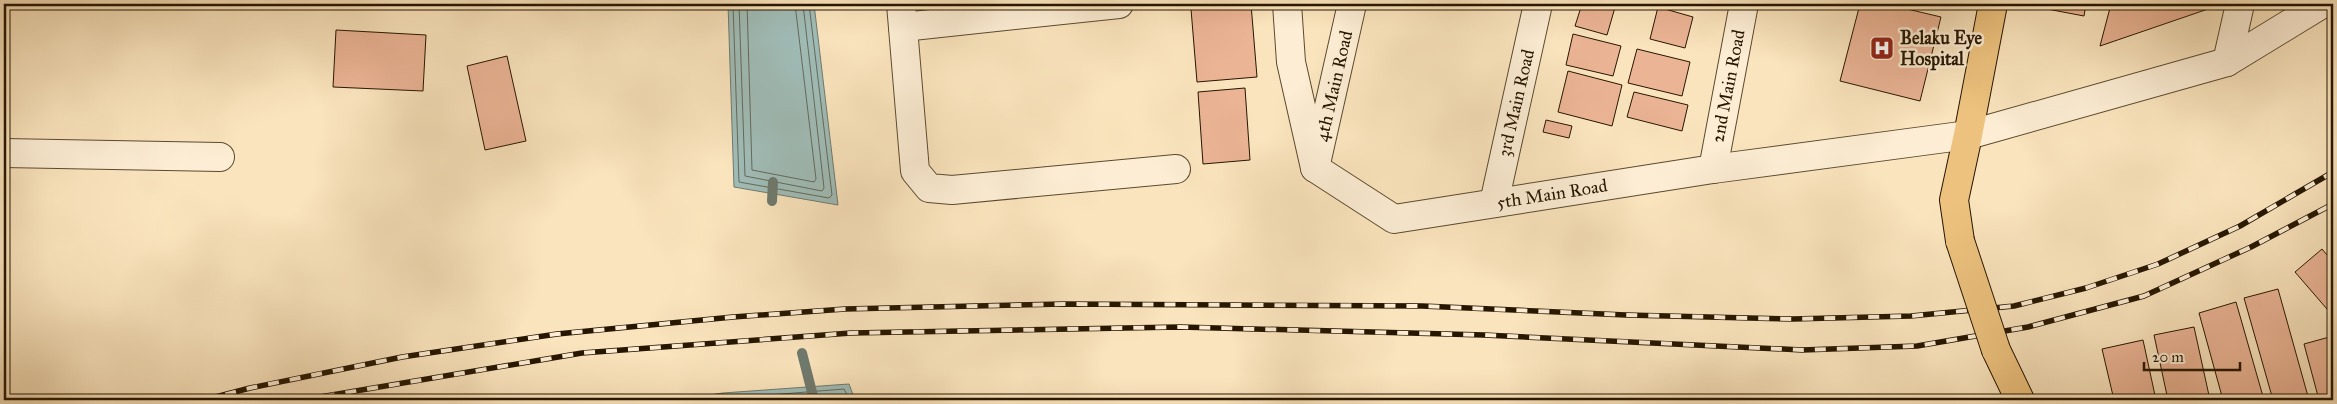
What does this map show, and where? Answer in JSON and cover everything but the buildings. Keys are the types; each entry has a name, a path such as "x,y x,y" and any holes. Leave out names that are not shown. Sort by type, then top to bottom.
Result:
{"main road":[{"path":"1993,4 1954,200 1960,241 1996,350 2015,396"}],"street":[{"path":"1119,4 902,15 915,171 929,188 952,190 1176,169"},
{"path":"1287,4 1291,62 1315,168"},
{"name":"4th Main Road","path":"1315,168 1352,4"},
{"name":"3rd Main Road","path":"1494,203 1538,4"},
{"name":"2nd Main Road","path":"1713,169 1744,4"},
{"path":"2227,62 2240,4"},
{"name":"5th Main Road","path":"1315,168 1394,219 1713,169 1968,135 2227,62 2322,4"},
{"path":"4,153 220,157"}],"green space":[{"path":"723,393 726,400 675,400"}],"water":[{"path":"728,4 814,4 838,205 734,187"},
{"path":"849,384 855,400 726,400 723,393"}],"waterway":[{"path":"772,201 773,182"},
{"path":"802,353 814,400"}],"railway":[{"path":"204,400 250,388 402,357 557,334 733,317 845,309 1064,304 1422,306 1626,315 1793,319 1911,316 2014,306 2086,288 2158,264 2240,226 2333,172"},
{"path":"302,400 582,353 851,333 1180,327 1484,335 1802,350 1917,346 2028,327 2144,296 2251,247 2333,204"}],"place":[{"name":"Belaku Eye Hospital","path":"1882,48"}]}
